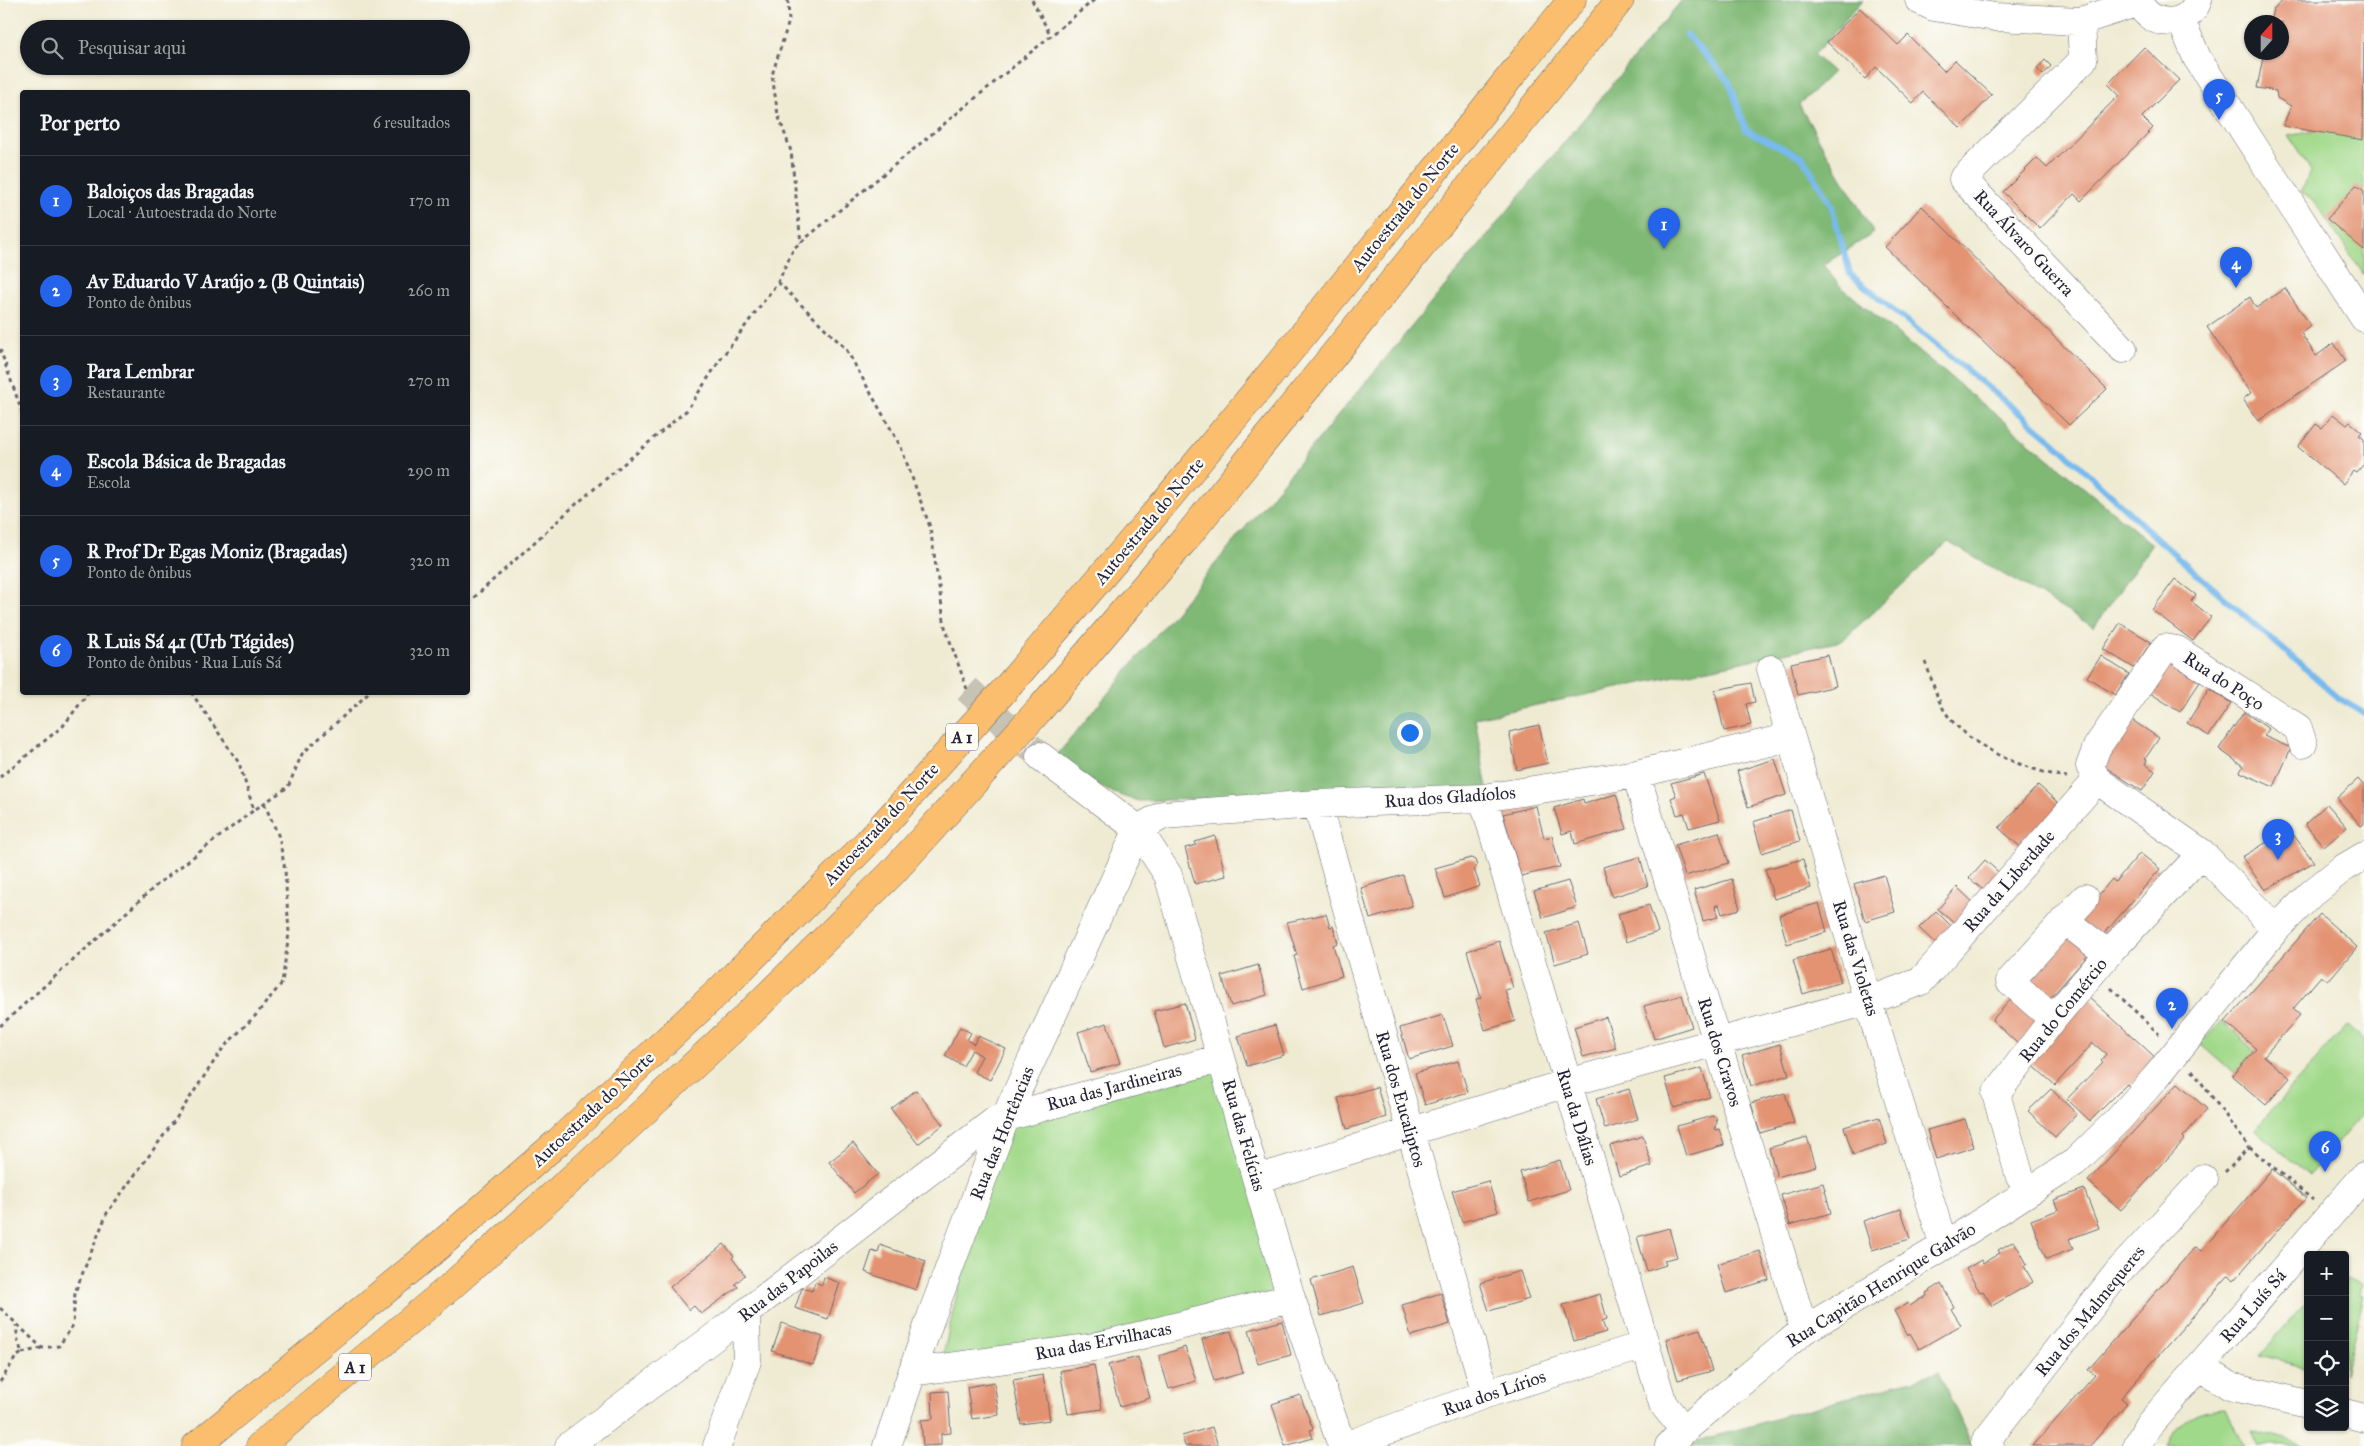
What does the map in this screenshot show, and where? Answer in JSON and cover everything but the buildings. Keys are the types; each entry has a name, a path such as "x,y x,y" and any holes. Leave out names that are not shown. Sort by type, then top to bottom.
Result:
{"highway":[{"name":"Autoestrada do Norte","path":"196,1446 426,1257 559,1141 721,989 868,842 1009,685 1159,509 1297,342 1572,0"},
{"name":"Autoestrada do Norte","path":"260,1446 450,1287 579,1172 748,1015 892,873 1040,709 1186,538 1620,0"}],"street":[{"path":"1919,0 1934,7 1995,17 2081,21 2139,1 2144,11 2161,22 2171,23 2190,15 2198,0"},
{"path":"2181,20 2197,58 2364,318"},
{"name":"Rua Álvaro Guerra","path":"2081,21 2083,60 1963,179 2123,350"},
{"name":"Rua do Poço","path":"2097,780 2090,766 2097,747 2165,648 2177,650 2298,728 2303,744"},
{"name":"Rua das Violetas","path":"1771,668 1868,1001 1944,1246"},
{"name":"Rua dos Gladíolos","path":"1138,828 1162,815 1317,804 1482,798 1636,774 1790,738"},
{"path":"1040,756 1138,828"},
{"name":"Rua dos Cravos","path":"1636,774 1804,1330"},
{"path":"2097,780 2202,853 2276,929"},
{"name":"Rua da Liberdade","path":"1868,1001 1922,981 2097,780"},
{"name":"Rua da Dálias","path":"1482,798 1645,1345 1663,1404 1676,1438"},
{"name":"Rua dos Eucaliptos","path":"1317,804 1486,1394"},
{"name":"Rua das Felícias","path":"1138,828 1168,875 1291,1298 1344,1446"},
{"name":"Rua das Hortências","path":"887,1446 912,1372 1006,1116 1138,828"},
{"name":"Rua do Comércio","path":"2030,1190 2020,1177 1996,1094 2053,1019 2101,963 2202,853"},
{"name":"Rua Capitão Henrique Galvão","path":"1676,1438 1804,1330 1944,1246 2075,1162 2119,1119 2276,929 2312,893 2342,869 2364,856"},
{"path":"2053,1019 2010,981 2085,898"},
{"path":"2064,920 2101,963"},
{"path":"1257,1179 1567,1083 1868,1001"},
{"name":"Rua das Jardineiras","path":"1006,1116 1222,1058"},
{"name":"Rua das Papoilas","path":"569,1446 746,1313 996,1120 1006,1116"},
{"name":"Rua Luís Sá","path":"2137,1446 2147,1427 2201,1367 2364,1176"},
{"name":"Rua dos Malmequeres","path":"1990,1446 1985,1442 2119,1271 2204,1179"},
{"name":"Rua das Ervilhacas","path":"912,1372 1094,1347 1291,1298"},
{"path":"718,1446 747,1361 746,1313"},
{"name":"Rua dos Lírios","path":"1344,1446 1486,1394 1645,1345"},
{"path":"2201,1367 2230,1386 2304,1403"},
{"path":"2349,1414 2364,1418"}],"path":[{"path":"788,0 789,20 772,75 778,115 792,151 801,243"},
{"path":"1032,0 1051,36"},
{"path":"470,601 574,506 686,410 720,360 778,282 794,248 1094,0"},
{"path":"778,282 846,349 901,447 930,527 945,627 967,688"},
{"path":"0,349 20,406"},
{"path":"1925,662 1945,712 1963,731 1996,753 2033,769 2064,777 2097,780"},
{"path":"0,776 63,726 87,695"},
{"path":"193,695 239,763 254,810"},
{"path":"0,1026 158,884 254,810 288,787 302,754 367,695"},
{"path":"0,1382 16,1357 22,1353 58,1346 73,1326 75,1292 107,1213 175,1120 223,1048 255,1016 282,982 289,933 285,870 279,837 264,803"},
{"path":"2101,963 2177,1050 2249,1147 2331,1215"},
{"path":"2204,1179 2224,1173 2249,1147"},
{"path":"0,1308 42,1348"},
{"path":"16,1325 22,1353"}],"green space":[{"path":"1682,0 1863,0 1814,55 1833,72 1799,105 1874,233 1823,265 1839,285 2152,544 2094,627 1948,542 1842,641 1475,718 1487,789 1139,801 1126,798 1104,788 1085,777 1057,755"},
{"path":"2364,121 2364,275 2315,203 2301,192 2311,171 2289,136"},
{"path":"2222,1021 2255,1051 2234,1074 2200,1044"},
{"path":"2347,1025 2364,1040 2364,1112 2309,1176 2255,1129"},
{"path":"1221,1071 1291,1298 940,1369 996,1120"},
{"path":"2349,1280 2363,1283 2360,1294 2364,1295 2349,1357"},
{"path":"2304,1306 2304,1367 2260,1356"},
{"path":"1939,1372 1972,1446 1680,1446"},
{"path":"2226,1408 2243,1446 2167,1446 2177,1428 2190,1417 2206,1410"},
{"path":"2251,1431 2309,1446 2258,1446"}],"waterway":[{"path":"1687,35 1729,81 1746,130 1803,158 1831,204 1850,274 2053,441 2163,544 2340,699 2364,713"}],"tunnel":[{"path":"967,689 1040,756"}],"place":[{"name":"R Prof Dr Egas Moniz (Bragadas)","path":"2219,120"},
{"name":"Baloiços das Bragadas","path":"1664,249"},
{"name":"Escola Básica de Bragadas","path":"2236,288"},
{"name":"Para Lembrar","path":"2278,860"},
{"name":"Av Eduardo V Araújo 2 (B Quintais)","path":"2172,1029"},
{"name":"R Luis Sá 41 (Urb Tágides)","path":"2325,1172"}]}
